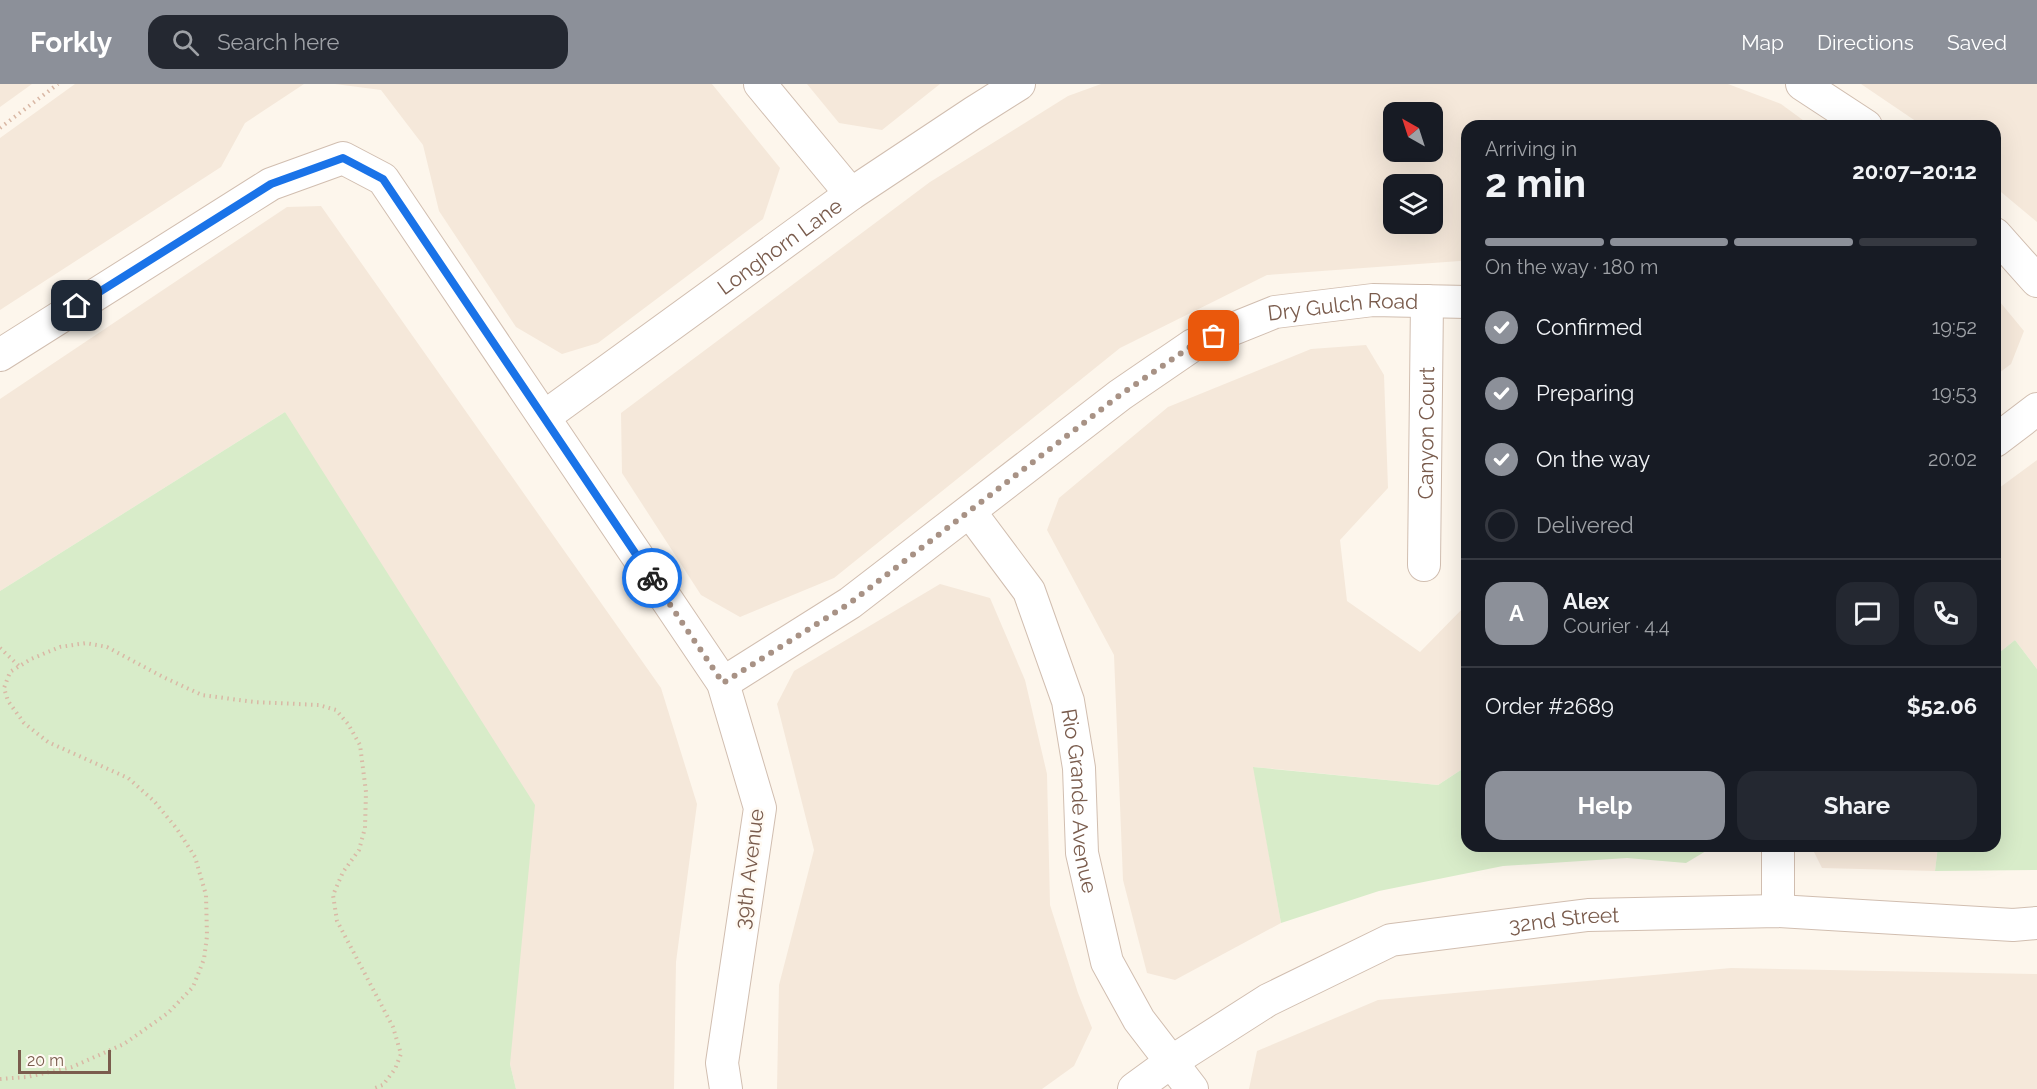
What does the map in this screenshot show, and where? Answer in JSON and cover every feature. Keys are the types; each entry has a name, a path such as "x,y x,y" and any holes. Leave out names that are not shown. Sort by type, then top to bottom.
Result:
{"street":[{"path":"760,84 851,194"},
{"name":"Longhorn Lane","path":"544,417 851,194 1019,84"},
{"path":"1802,84 1857,120"},
{"name":"39th Avenue","path":"0,355 271,184 343,158 383,179 723,683 760,808 722,1063 726,1089"},
{"path":"2001,241 2037,281"},
{"name":"Dry Gulch Road","path":"723,683 850,603 1120,395 1193,345 1275,312 1373,300 1461,302"},
{"name":"Canyon Court","path":"1424,565 1427,301"},
{"path":"2001,436 2037,409"},
{"name":"Rio Grande Avenue","path":"970,512 1029,591 1068,701 1078,768 1082,853 1107,962 1139,1020 1192,1089"},
{"path":"1778,852 1778,911"},
{"name":"32nd Street","path":"1134,1089 1170,1062 1268,1000 1391,940 1588,915 1778,911 2013,925 2037,923"}],"path":[{"path":"0,128 58,84"},
{"path":"0,1079 27,1077 72,1067 124,1044 168,1013 193,987 204,960 207,936 206,895 195,857 177,829 154,801 128,778 48,742 24,723 8,701 4,688 10,672 60,647 86,643 107,646 163,677 202,695 254,702 319,705 336,710 348,723 360,745 366,792 365,828 358,850 343,872 333,896 337,921 393,1027 401,1054 395,1069 383,1085 372,1089"},
{"path":"0,648 19,666"}],"shaded area":[{"path":"0,84 32,84 0,107"},
{"path":"75,84 304,84 245,123 221,167 0,310 0,138"},
{"path":"335,84 712,84 780,168 763,219 598,343 562,354 516,327 439,211 423,145 381,90"},
{"path":"807,84 940,84 882,130 839,123"},
{"path":"1101,84 1728,84 1781,104 1803,120 1461,120 1461,261 1267,275 1120,348 834,578 740,617 701,595 622,473 621,413 930,182 1068,96"},
{"path":"1861,84 2037,84 2037,222 2001,192 2001,120 1914,120"},
{"path":"321,206 661,688 697,804 676,962 674,1089 516,1089 510,1064 285,412 0,591 0,399 287,207"},
{"path":"2001,303 2024,331 2011,364 2001,372"},
{"path":"1366,345 1384,375 1388,488 1340,540 1347,601 1420,652 1461,610 1461,770 1438,785 1254,767 1281,923 1175,980 1147,973 1123,880 1114,655 1047,530 1059,498 1168,407 1311,349"},
{"path":"2037,460 2037,669 2015,640 2001,651 2001,487"},
{"path":"940,584 990,598 1025,680 1047,774 1050,905 1078,993 1092,1028 1074,1066 1042,1089 777,1089 779,985 814,850 777,704 794,671"},
{"path":"1814,852 1937,852 1935,871 1822,868"},
{"path":"1731,968 2037,974 2037,1089 1249,1089 1257,1051 1378,1000"}],"green space":[{"path":"285,412 535,805 510,1064 516,1089 0,1089 0,591"},
{"path":"2015,640 2037,669 2037,870 1935,871 1937,852 2001,852 2001,651"},
{"path":"1253,767 1438,785 1461,770 1461,852 1704,852 1686,863 1627,858 1503,866 1379,891 1281,923"}],"way so far":[{"path":"652,578 723,683 850,603 1120,395 1193,345 1214,336"}],"route":[{"path":"77,306 271,184 343,158 383,179 652,578"}]}
